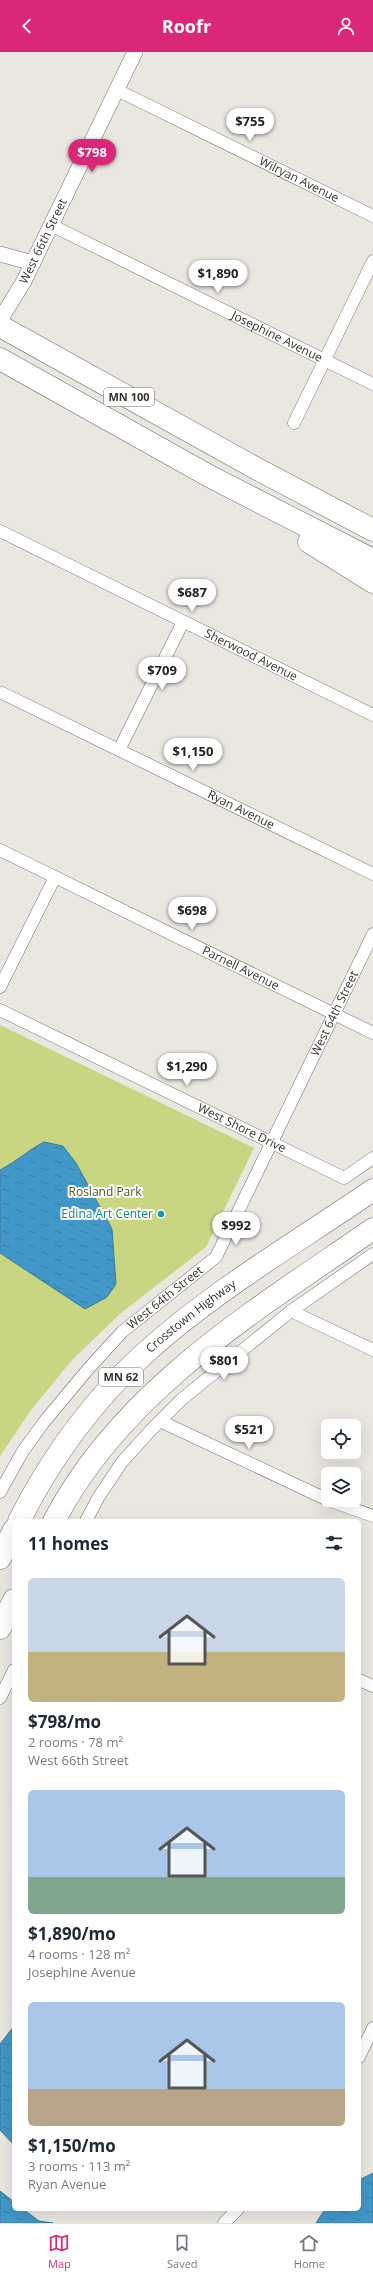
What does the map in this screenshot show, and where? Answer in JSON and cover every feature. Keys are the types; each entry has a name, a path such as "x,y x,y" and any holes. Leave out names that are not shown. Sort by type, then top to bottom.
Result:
{"highway":[{"name":"MN 100","path":"0,326 259,470 373,530"},
{"name":"MN 100","path":"0,358 211,477 373,560"},
{"path":"211,477 282,525 373,582"},
{"path":"259,1268 373,1174"},
{"name":"Crosstown Highway","path":"20,1519 55,1459 81,1423 111,1387 143,1355 179,1324 373,1190"},
{"name":"MN 62","path":"55,1519 88,1469 108,1442 155,1391 214,1341 373,1229"},
{"path":"0,1558 12,1534"},
{"path":"0,1628 12,1604"}],"street":[{"name":"West 66th Street","path":"0,320 24,281 135,52"},
{"name":"Wilryan Avenue","path":"117,90 373,216"},
{"name":"Josephine Avenue","path":"51,225 373,384"},
{"path":"0,254 33,263"},
{"path":"294,423 373,261"},
{"name":"Sherwood Avenue","path":"0,531 373,715"},
{"path":"119,750 183,622"},
{"name":"Ryan Avenue","path":"2,693 373,874"},
{"name":"Parnell Avenue","path":"0,850 373,1033"},
{"path":"0,987 55,877"},
{"name":"West 64th Street","path":"0,1492 36,1434 88,1368 122,1332 216,1257 373,934"},
{"name":"West Shore Drive","path":"0,1010 344,1178 373,1158"},
{"path":"87,1519 98,1498 122,1462 182,1399 292,1311 373,1254"},
{"path":"292,1311 373,1350"},
{"path":"160,1421 321,1497"},
{"path":"348,1507 373,1516"},
{"path":"0,1698 12,1677"},
{"path":"361,1681 373,1686"},
{"path":"361,2053 369,2033"},
{"path":"224,2223 236,2211"}],"green space":[{"name":"Rosland Park","path":"0,1025 254,1148 206,1247 121,1313 72,1360 31,1410 0,1456"}],"water":[{"path":"44,1142 63,1146 76,1163 112,1229 116,1284 107,1297 85,1309 0,1253 0,1170"},
{"path":"12,2029 12,2143 0,2130 0,2044"},
{"path":"373,2173 373,2223 316,2223 324,2211 361,2211 361,2179"},
{"path":"0,2191 12,2200 12,2211 26,2211 39,2221 53,2223 0,2223"}],"place":[{"name":"Edina Art Center","path":"161,1214"}]}
